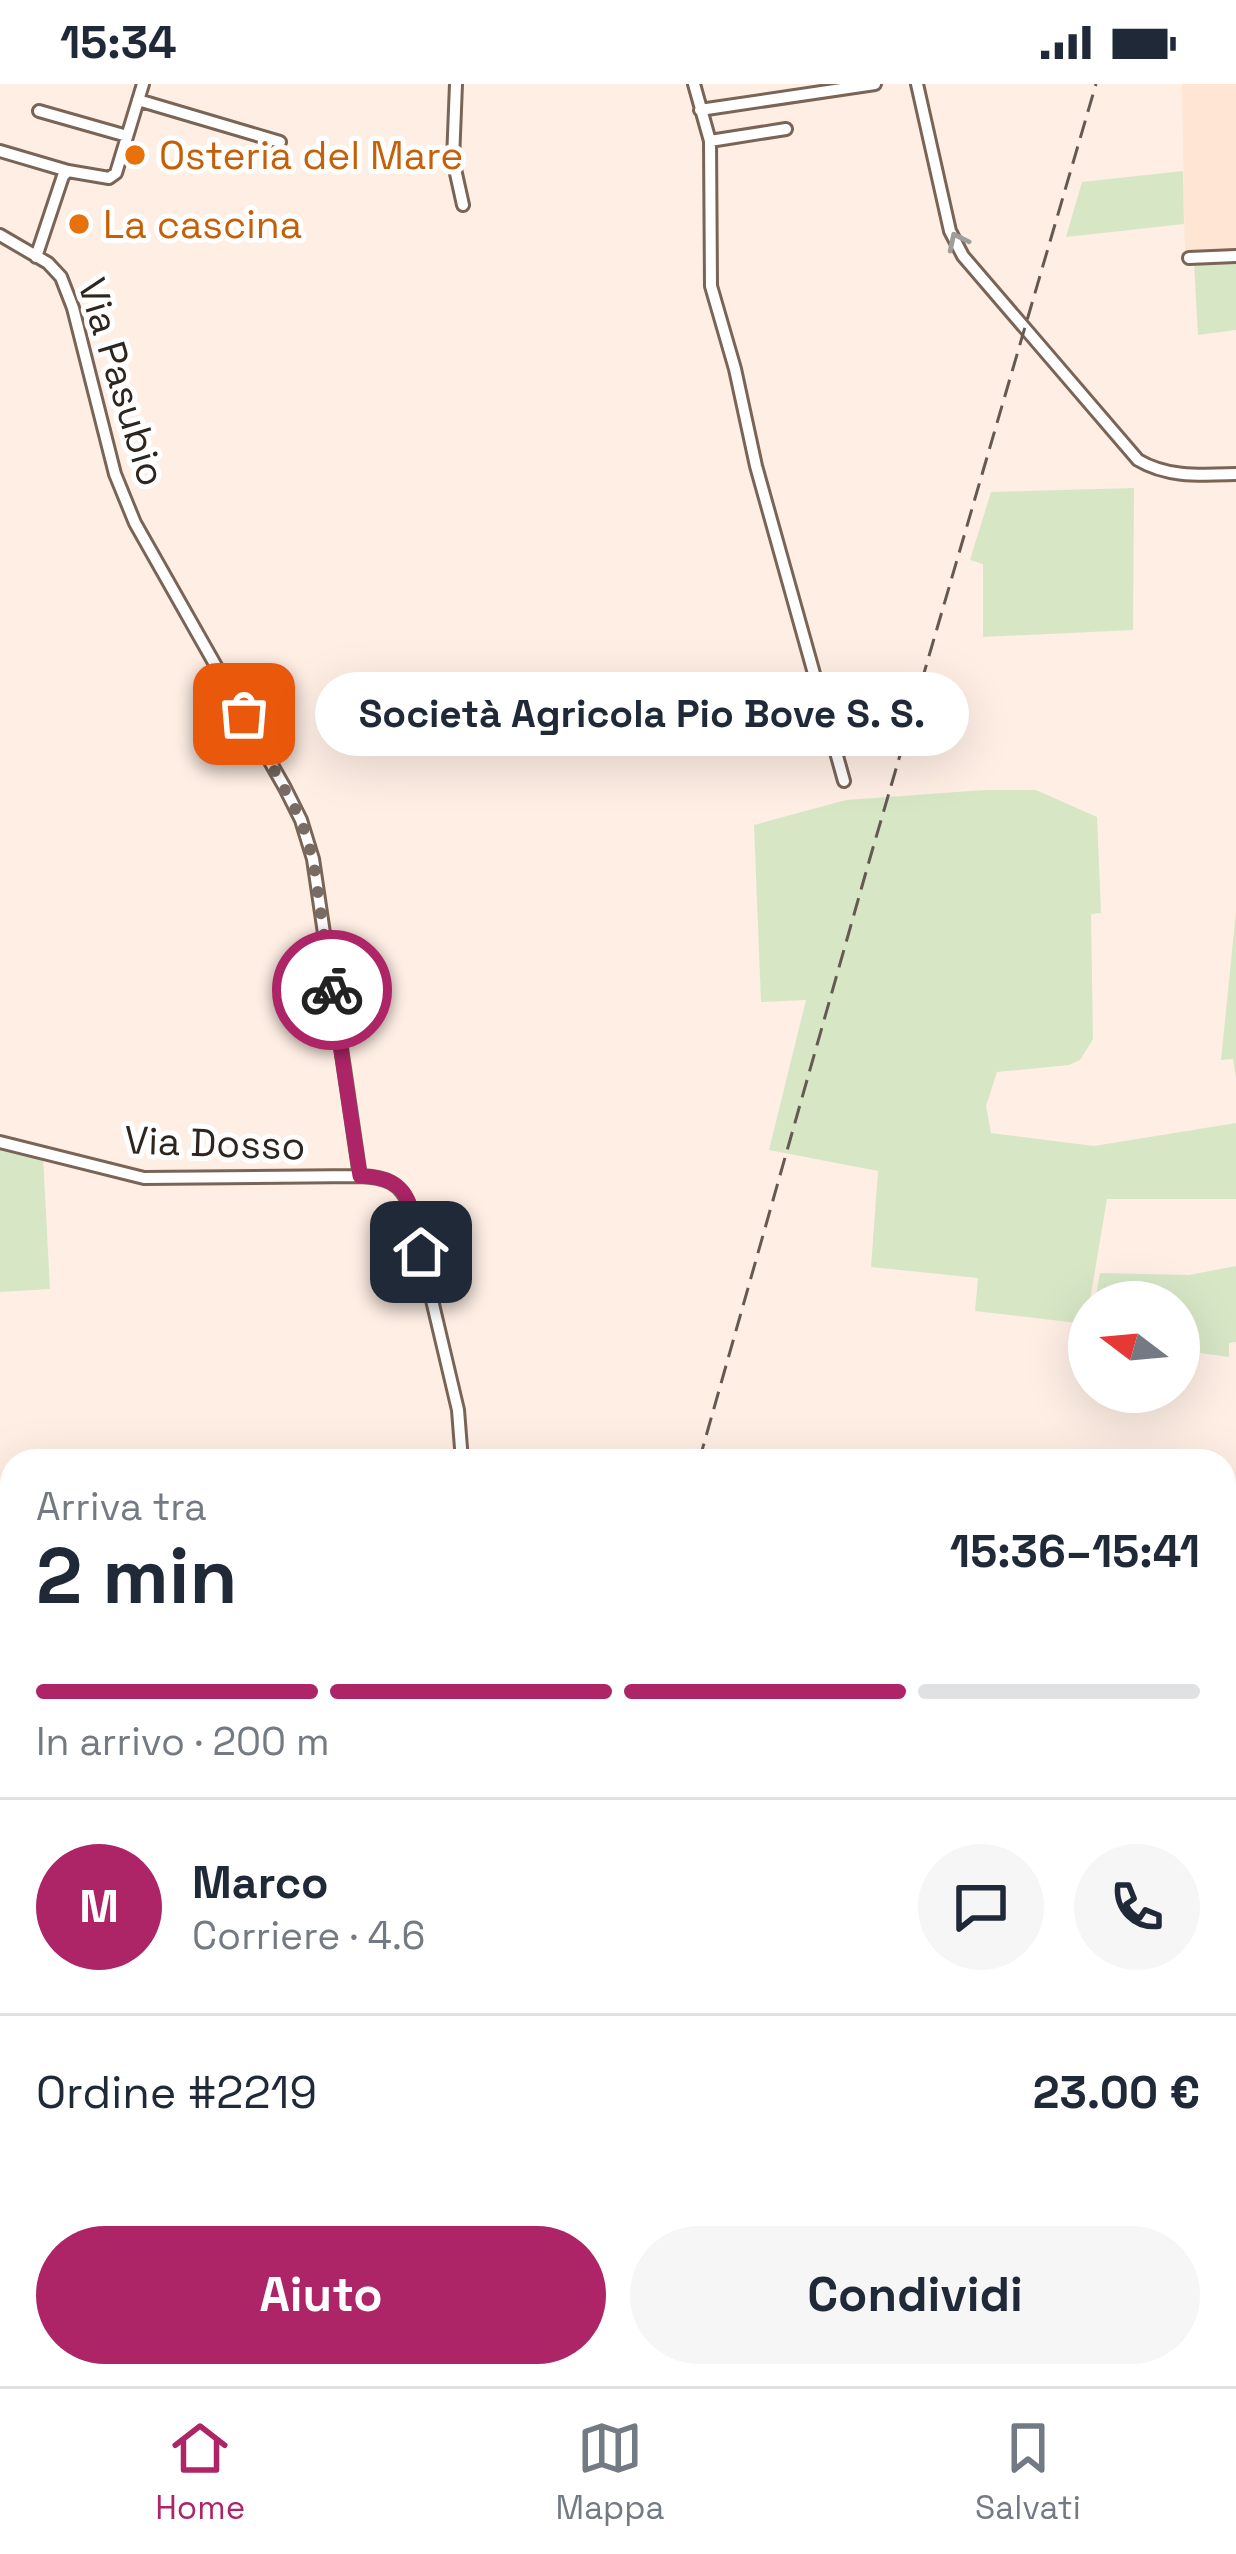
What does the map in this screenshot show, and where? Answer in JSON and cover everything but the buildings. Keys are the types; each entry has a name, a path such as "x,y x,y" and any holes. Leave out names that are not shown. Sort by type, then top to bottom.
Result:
{"street":[{"path":"0,151 109,178 116,173 143,84"},
{"path":"456,84 453,160 463,205"},
{"path":"694,84 710,141 711,286 844,781"},
{"path":"700,110 875,84"},
{"path":"917,84 955,245 1138,460 1168,472 1236,474"},
{"path":"138,100 280,142"},
{"path":"39,111 128,136"},
{"path":"710,141 786,129"},
{"path":"36,257 68,171"},
{"name":"Via Pasubio","path":"0,236 48,263 61,277 115,474 135,523 301,820 313,859 360,1176"},
{"path":"1189,258 1236,256"},
{"name":"Via Dosso","path":"0,1142 144,1178 360,1176"},
{"path":"360,1176 391,1180 406,1196 458,1410 461,1449"}],"shaded area":[{"path":"1182,84 1236,84 1236,252 1185,254"}],"green space":[{"path":"1183,171 1184,224 1066,237 1082,182"},
{"path":"1236,262 1236,330 1198,335 1194,263"},
{"path":"1134,488 1133,630 983,637 983,564 970,560 991,492"},
{"path":"1036,790 1097,817 1101,913 1091,914 1093,1039 1080,1060 1069,1065 997,1072 986,1106 991,1133 1094,1146 1236,1123 1236,1199 1107,1199 1093,1281 1068,1281 1068,1322 975,1311 978,1278 871,1267 878,1171 769,1150 806,1000 761,1002 754,825 846,800"},
{"path":"1236,912 1236,1079 1233,1059 1221,1060"},
{"path":"0,1147 43,1157 50,1289 0,1292"},
{"path":"1236,1266 1236,1342 1229,1343 1229,1357 1200,1353 1200,1281 1099,1281 1100,1273 1189,1275"}],"railway":[{"path":"702,1449 1096,84"}],"way so far":[{"path":"244,714 301,820 313,859 332,990"}],"place":[{"name":"Osteria del Mare","path":"135,155"},
{"name":"La cascina","path":"79,224"},
{"name":"Società Agricola Pio Bove S. S.","path":"244,714"}],"route":[{"path":"332,990 360,1176 391,1180 406,1196 421,1252"}]}
